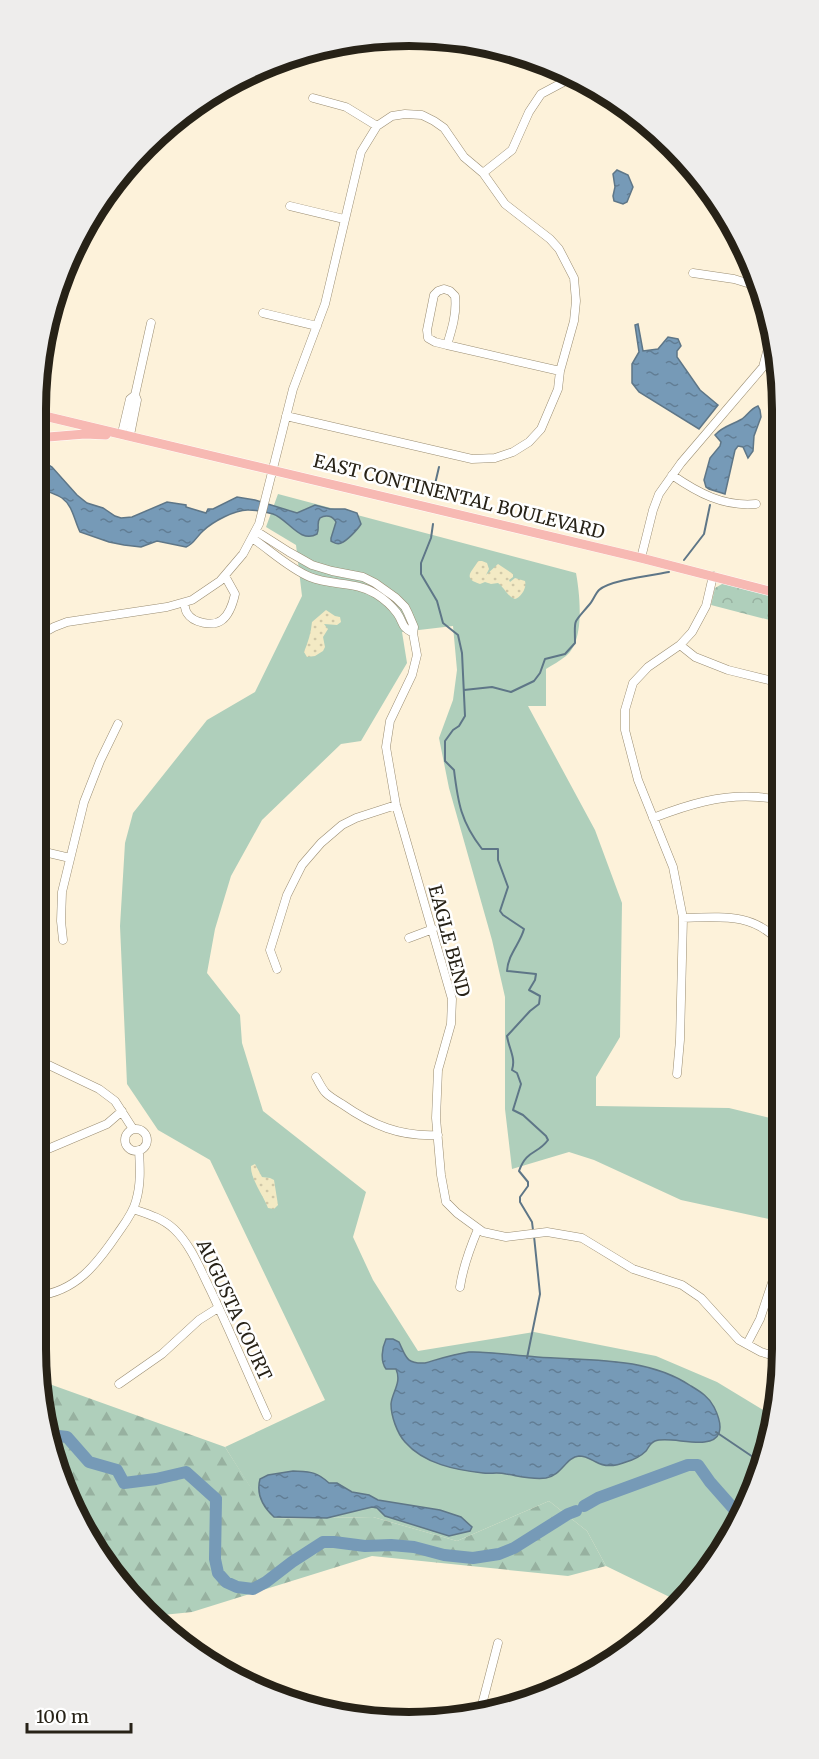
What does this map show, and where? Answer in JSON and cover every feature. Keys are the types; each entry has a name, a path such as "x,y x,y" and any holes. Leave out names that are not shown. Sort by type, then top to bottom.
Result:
{"main road":[{"name":"EAST CONTINENTAL BOULEVARD","path":"46,416 641,558 772,592"},
{"path":"46,437 126,434"}],"street":[{"path":"483,173 512,150 529,112 541,94 564,81"},
{"path":"313,98 346,106 377,126"},
{"path":"46,632 67,622 167,608 184,603 207,591 225,576 243,554 261,517 272,469 286,416 297,378 325,304 361,152 377,126 392,116 422,115 444,128 464,157 483,173 505,204 550,239 559,249 573,273 576,301 574,321 560,371 558,389 551,407 541,429 521,447 495,458 472,459 286,416"},
{"path":"290,206 344,219"},
{"path":"693,273 750,284"},
{"path":"447,345 456,304 455,296 444,289 434,295 427,330 428,338 447,345 560,371"},
{"path":"263,313 317,327"},
{"path":"126,434 137,400 135,395 151,323"},
{"path":"641,558 653,510 660,494 672,475 764,367 768,352"},
{"path":"672,475 688,487 718,500 733,504 756,504"},
{"path":"254,534 309,577 364,587 377,594 397,613 404,628 413,633"},
{"name":"EAGLE BEND","path":"254,534 312,565 363,577 386,589 405,607 414,627 416,663 390,721 386,747 396,805 452,999 451,1024 438,1070 436,1118 446,1202 483,1232 506,1237 547,1232 582,1238 633,1269 682,1285 701,1298 739,1340 772,1355"},
{"path":"184,603 187,613 196,621 210,624 224,619 233,605 235,594 225,576"},
{"path":"677,1074 683,918 673,867 638,780 625,730 625,710 633,683 648,667 680,645 692,632 706,606 713,576"},
{"path":"680,645 695,657 728,670 772,681"},
{"path":"63,940 62,892 84,802 118,724"},
{"path":"653,818 689,805 731,797 772,799"},
{"path":"277,969 270,950 286,895 302,865 321,843 342,825 396,805"},
{"path":"46,852 70,858"},
{"path":"683,918 734,918 754,922 772,935"},
{"path":"408,938 433,929"},
{"path":"46,1064 99,1089 115,1101 133,1130"},
{"path":"316,1077 326,1093 377,1125 418,1136 438,1135"},
{"path":"46,1150 107,1124 122,1111"},
{"path":"133,1130 141,1130 146,1135 145,1146 139,1150 129,1148 125,1142 127,1134 133,1130"},
{"path":"46,1294 57,1291 87,1273 99,1261 130,1216 139,1190 141,1171 139,1150"},
{"name":"AUGUSTA COURT","path":"133,1209 156,1217 183,1238 195,1259 267,1416"},
{"path":"460,1287 468,1251 478,1229"},
{"path":"747,1344 760,1319 772,1283"},
{"path":"118,1384 162,1354 199,1320 218,1308"},
{"path":"482,1706 498,1643"}],"green space":[{"path":"278,494 576,573 580,617 576,640 566,656 546,669 546,706 528,706 595,830 622,903 620,1037 596,1077 596,1106 729,1108 772,1119 772,1220 681,1200 594,1160 569,1152 512,1169 505,1109 505,997 492,940 449,788 439,738 453,700 457,670 453,626 402,632 407,663 361,741 341,744 262,820 231,876 215,929 207,973 240,1015 242,1043 263,1111 366,1192 353,1237 373,1280 418,1351 534,1332 656,1356 717,1382 767,1412 753,1466 735,1510 711,1551 673,1599 606,1566 587,1531 549,1501 457,1541 373,1517 270,1519 225,1447 325,1400 210,1160 158,1130 127,1084 120,926 125,843 133,813 207,720 255,692 302,596 296,545 266,527"},
{"path":"728,584 772,596 772,621 711,605 715,588"},
{"path":"48,1384 225,1447 271,1519 373,1517 457,1541 549,1501 587,1531 606,1566 568,1576 372,1556 192,1612 163,1615 137,1589 95,1531 66,1466 53,1420"}],"sand":[{"path":"478,561 487,563 489,569 486,575 498,564 513,574 510,582 515,578 525,581 521,594 515,599 498,583 474,582 470,574"},
{"path":"326,610 340,617 341,622 337,625 324,624 328,629 323,637 325,647 323,651 315,656 307,657 304,652 312,622"},
{"path":"255,1164 262,1177 274,1180 278,1205 274,1209 268,1208 255,1182 251,1166"}],"water":[{"path":"617,170 628,175 633,187 627,202 623,204 614,201 613,196 615,187 613,174"},
{"path":"638,324 643,351 658,349 668,337 678,339 681,346 677,351 677,357 700,390 718,405 699,429 639,392 632,383 632,364 639,352 635,325"},
{"path":"758,406 761,417 754,436 753,451 748,458 743,447 738,446 735,450 725,494 709,489 704,480 710,458 721,442 715,435 742,419"},
{"path":"46,463 87,503 103,508 121,518 132,517 167,502 186,505 186,507 206,513 208,509 213,509 237,497 297,513 315,505 330,509 345,509 357,513 361,524 346,540 337,544 331,541 336,522 329,516 320,518 317,534 305,536 273,514 244,510 212,524 186,547 157,541 141,547 109,542 80,532 71,509 59,496 46,491"},
{"path":"386,1339 399,1342 410,1361 419,1363 477,1352 596,1360 655,1369 674,1376 695,1388 712,1403 718,1417 719,1433 715,1439 700,1442 655,1441 639,1456 615,1465 607,1466 584,1457 575,1457 556,1473 546,1478 451,1468 421,1456 399,1434 391,1409 398,1374 396,1369 386,1369 383,1362"},
{"path":"293,1471 316,1474 329,1483 337,1483 352,1492 369,1495 378,1500 440,1510 461,1517 472,1527 470,1531 449,1536 385,1516 377,1508 372,1507 327,1518 274,1517 261,1500 260,1479 268,1475"}],"waterway":[{"path":"432,497 439,467"},
{"path":"684,560 704,534 710,505"},
{"path":"433,524 431,538 421,563 421,574 437,601 443,623 458,635 462,653 465,716 445,741 445,761 454,770 459,802 469,830 482,849 498,849 498,860 508,887 500,911 524,929 507,971 536,974 529,990 540,996 539,1004 507,1036 513,1057 512,1070 517,1073 521,1084 513,1110 523,1115 548,1140 525,1159 519,1171 528,1182 528,1186 520,1197 520,1202 532,1222 533,1230"},
{"path":"464,690 492,687 511,692 534,681 545,659 565,654 575,643 576,622 599,590 622,581 669,572"},
{"path":"527,1358 540,1294 534,1236"},
{"path":"716,1432 756,1458"},
{"path":"57,1436 67,1437 89,1462 117,1470 124,1483 186,1472 216,1499 215,1559 218,1573 226,1582 237,1587 253,1589 323,1542 414,1547 444,1555 473,1558 499,1554 514,1548 576,1511"},
{"path":"584,1506 598,1498 688,1465 698,1465 735,1510"}]}
